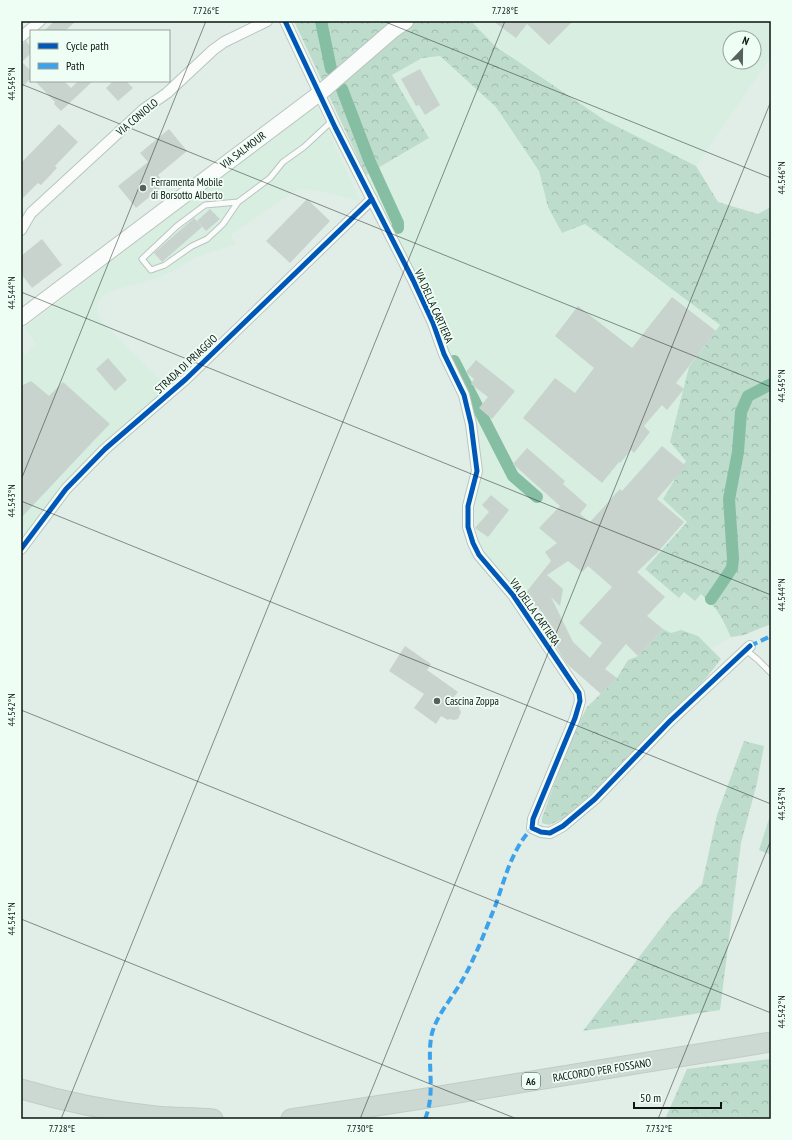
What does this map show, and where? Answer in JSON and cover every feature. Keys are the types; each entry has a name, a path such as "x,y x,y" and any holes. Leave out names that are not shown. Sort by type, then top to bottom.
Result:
{"highway":[{"name":"RACCORDO PER FOSSANO","path":"291,1119 771,1042"},
{"path":"21,1089 73,1103 103,1108 156,1116 213,1119"}],"main road":[{"name":"VIA SALMOUR","path":"21,318 320,93 393,30 406,21"}],"street":[{"path":"21,37 40,21"},
{"name":"VIA CONIOLO","path":"21,230 31,214 37,208 144,109 167,93 213,50 224,42 267,21"},
{"name":"VIA DELLA CARTIERA","path":"285,21 332,121 413,280 433,323 444,354 464,395 471,424 477,471 468,506 468,527 473,543 479,555 513,595 579,693 580,700 574,718 533,819 532,828 540,832 550,833 563,826 595,799 670,722 748,648"},
{"name":"STRADA DI PRIAGGIO","path":"21,549 66,489 105,449 186,379 372,200"}],"lane":[{"path":"238,202 205,205 177,226 142,259 151,270 165,265 192,246 207,239 223,224 238,202 270,178 282,162 304,147 332,121"},
{"path":"748,648 771,673"}],"shaded area":[{"path":"471,21 771,21 771,56 762,69 762,30 722,30 722,70 761,70 696,166 606,121 495,46"},
{"path":"440,56 496,107 539,171 548,207 585,224 721,326 689,367 686,461 687,522 679,598 684,592 695,601 701,594 720,614 731,637 711,649 698,636 671,633 663,629 638,656 628,660 617,678 601,694 560,658 543,613 524,595 512,603 469,554 475,534 474,483 481,460 477,421 444,354 366,175 429,138 392,75 422,58"},
{"path":"315,103 360,201 321,191 298,189 230,235 236,244 196,257 171,272 157,278 107,292 97,302 98,317 130,351 176,394 68,493 21,556 21,354 26,354 37,344 25,328"}],"green space":[{"path":"294,21 471,21 495,46 606,121 696,166 718,202 758,214 771,207 771,624 744,635 731,637 719,614 701,594 695,601 684,592 679,598 645,569 687,522 663,499 686,461 670,442 689,367 720,325 585,224 562,233 548,207 539,171 496,107 440,56 422,58 392,75 429,138 366,175"},
{"path":"663,629 671,633 681,630 698,636 721,659 707,677 620,767 565,818 549,825 542,823 542,818 569,743 587,707 617,678 628,660 638,656"},
{"path":"744,741 764,746 757,783 741,843 720,1010 583,1031 671,915 702,884 717,815"},
{"path":"769,819 771,820 771,855 759,850"},
{"path":"771,1059 771,1119 666,1119 687,1069"}],"building":[{"path":"54,21 76,21 66,30 45,30"},
{"path":"493,21 573,21 549,45 527,24 516,38"},
{"path":"26,41 30,46 30,54 22,62 30,70 30,79 21,88 21,45"},
{"path":"420,69 440,105 425,115 419,105 416,106 401,79"},
{"path":"36,82 65,82 71,88 77,82 92,82 61,111 54,104 55,102"},
{"path":"112,82 127,82 133,88 118,101 106,88"},
{"path":"59,124 78,142 55,166 57,168 41,185 38,183 21,200 21,163"},
{"path":"169,129 187,151 158,175 165,184 136,208 118,186 148,162 140,153"},
{"path":"307,199 330,221 290,263 266,241"},
{"path":"210,209 220,219 206,231 197,221"},
{"path":"194,218 202,227 162,262 154,253"},
{"path":"42,239 62,265 32,288 21,274 21,256"},
{"path":"672,297 716,331 676,383 684,389 667,410 662,405 644,426 650,432 634,453 631,450 602,483 523,418 555,378 575,393 594,368 555,336 578,306 632,348"},
{"path":"108,358 127,380 115,391 96,369"},
{"path":"476,360 515,391 492,419 479,408 488,397 471,384 474,379 466,372"},
{"path":"31,381 49,396 63,382 110,424 21,518 21,386"},
{"path":"662,446 686,466 657,499 684,522 657,553 637,572 665,597 647,616 663,629 638,656 626,644 605,669 617,678 601,694 567,664 557,648 543,613 524,595 551,561 545,552 557,543 539,528 560,506 513,464 527,448 565,481 563,484 587,505 580,514 590,522 620,489 622,491","holes":["568,561 582,572 588,566 612,587 579,623 602,643 590,658 573,642 551,597 560,606 563,589 547,575"]},
{"path":"491,495 509,510 488,537 475,528 489,512 482,505"},
{"path":"405,646 431,664 427,670 458,692 453,698 459,704 461,712 458,719 448,720 441,716 436,724 414,708 424,694 389,671"}],"waterway":[{"path":"321,21 331,69"},
{"path":"342,89 370,162 398,223 398,228"},
{"path":"454,361 513,476 537,497"},
{"path":"711,599 732,568 733,559 729,499 738,452 741,412 748,396 771,384"}],"marked path":[{"path":"750,646 771,636"},
{"path":"425,1119 431,1089 430,1048 433,1030 440,1015 463,979 481,942 514,854 525,836 532,828"}],"cycle path":[{"path":"285,21 335,127 413,280 433,323 444,354 464,395 471,424 477,471 468,506 468,527 473,543 479,555 513,595 579,693 580,701 575,718 533,819 532,828 541,832 550,833 563,826 595,799 670,721 750,646"},
{"path":"21,549 66,489 105,449 186,379 372,199"}],"place":[{"name":"Ferramenta Mobile di Borsotto Alberto","path":"143,188"},
{"name":"Cascina Zoppa","path":"437,701"}]}
